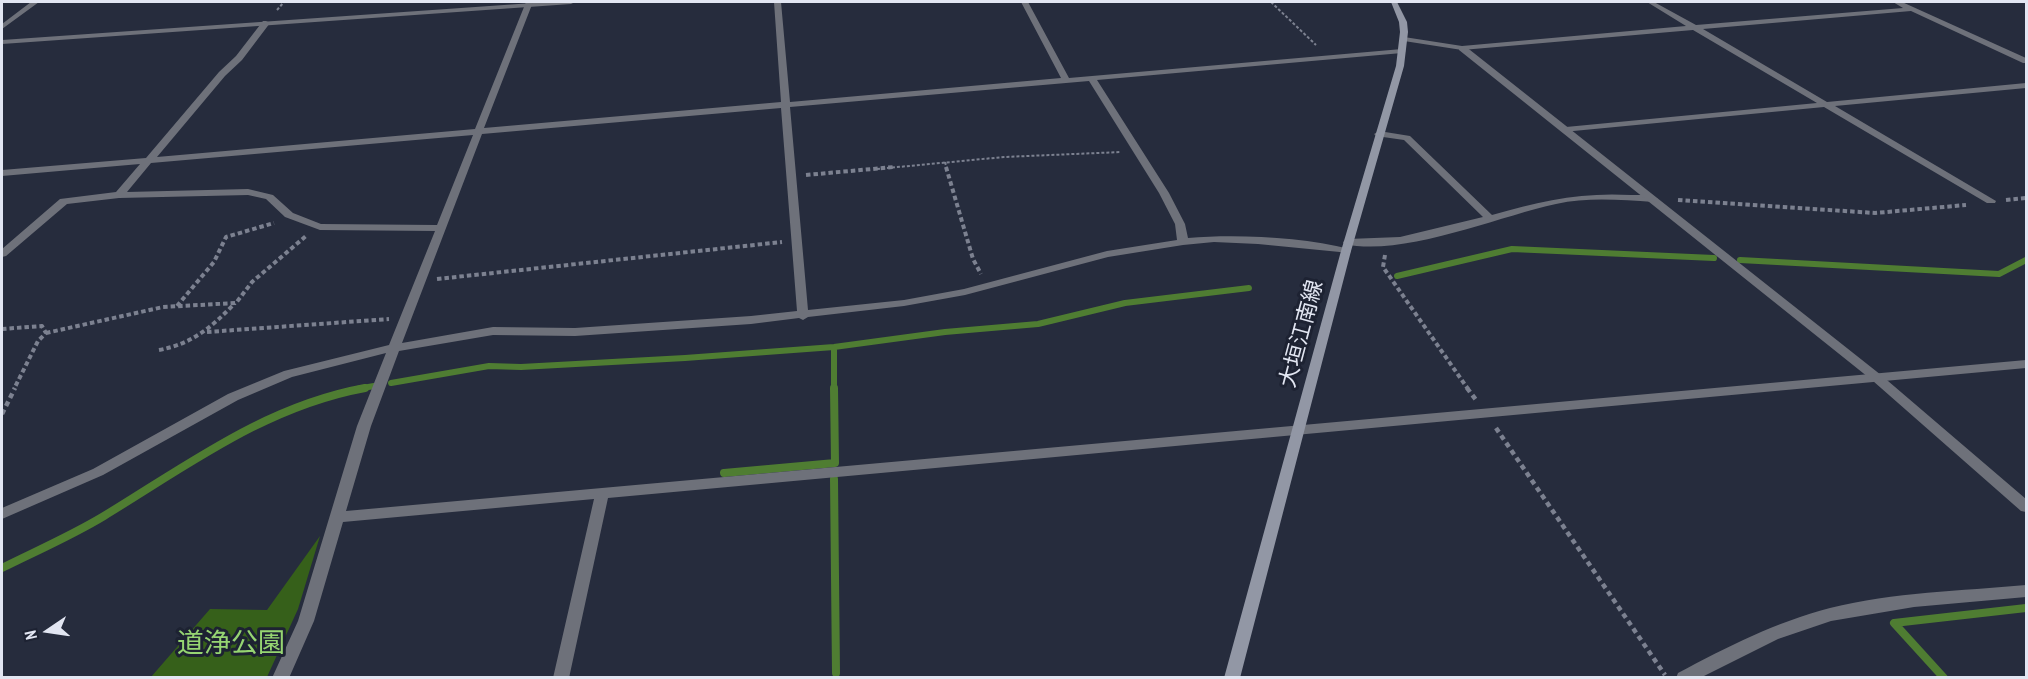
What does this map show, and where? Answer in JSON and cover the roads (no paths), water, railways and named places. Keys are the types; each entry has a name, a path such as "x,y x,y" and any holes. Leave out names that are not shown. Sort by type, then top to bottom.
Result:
{"main road":[{"name":"大垣江南線","path":"1232,678 1403,45 1403,22 1394,2"}],"street":[{"path":"2,27 35,2"},
{"path":"2,42 528,3 571,2"},
{"path":"777,2 803,316"},
{"path":"1024,2 1066,80"},
{"path":"1650,2 1991,201"},
{"path":"1897,2 2026,61"},
{"path":"279,678 306,621 364,426 480,132 528,3"},
{"path":"2,172 1327,57 1403,45 1462,48 1913,9"},
{"path":"119,195 222,74 239,58 266,23"},
{"path":"1462,48 1877,378 2026,507"},
{"path":"1092,78 1164,193 1180,224 1183,242"},
{"path":"1566,130 2026,85"},
{"path":"1379,134 1407,138 1490,218"},
{"path":"2,254 64,201 119,195 248,192 269,198 279,209 295,218 320,227 441,228"},
{"path":"2,514 98,472 233,397 288,374 396,348 493,331 574,332 803,316 934,299 1107,254 1183,242 1214,239 1347,246 1387,242 1557,200 1653,199"},
{"path":"338,517 422,507 451,508 2026,364"},
{"path":"561,678 602,494"},
{"path":"1684,678 1731,650 1806,621 1880,606 2026,591"}],"waterway":[{"path":"1397,276 1512,249 1714,258"},
{"path":"1740,260 1999,274 2026,260"},
{"path":"834,347 945,332 1038,324 1125,303 1249,288"},
{"path":"391,383 489,366 521,367 685,358 834,347"},
{"path":"834,347 834,388"},
{"path":"357,389 374,386"},
{"path":"2,568 92,523 197,458 261,423 294,408 365,388"},
{"path":"724,473 835,463 834,388"},
{"path":"834,479 836,673"},
{"path":"1944,678 1894,623 2026,608"}],"park label":[{"name":"道浄公園","path":"231,644"}]}
